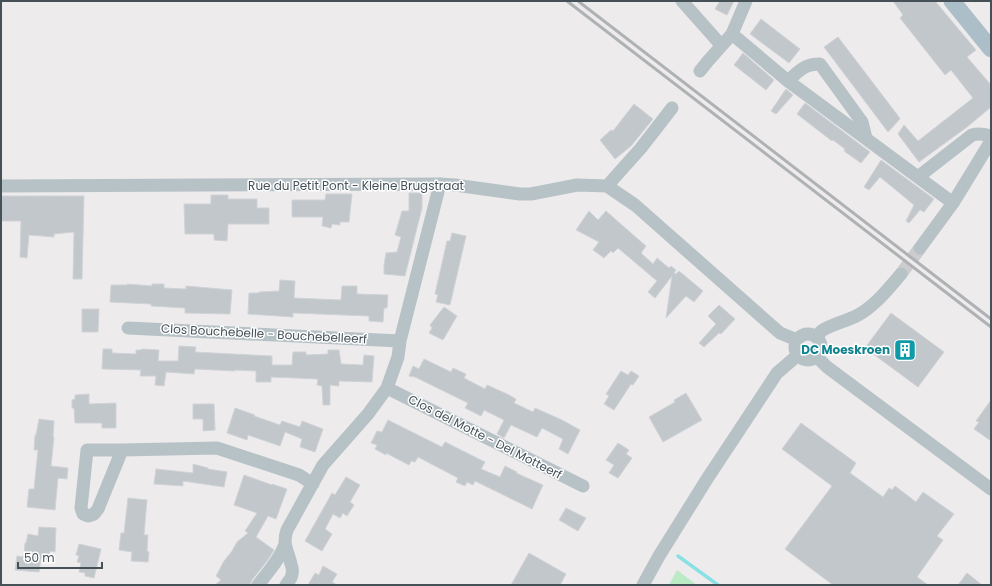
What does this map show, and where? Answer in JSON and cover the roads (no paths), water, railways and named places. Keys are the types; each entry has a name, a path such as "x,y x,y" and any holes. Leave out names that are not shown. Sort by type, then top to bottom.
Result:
{"main road":[{"path":"952,1 991,50"}],"street":[{"path":"682,1 721,45"},
{"path":"700,71 732,34 746,1"},
{"path":"732,34 788,81 953,203"},
{"path":"788,81 803,68 811,64 820,64 862,122 866,138"},
{"path":"672,108 641,148 607,186 635,206 780,333 797,340"},
{"path":"918,177 972,134 977,133 991,136"},
{"path":"920,248 953,203 991,141"},
{"path":"286,585 292,575 284,538 287,530 323,465 368,414 387,388 398,357 400,341 440,184"},
{"name":"Rue du Petit Pont - Kleine Brugstraat","path":"1,186 440,184 520,194 531,194 577,185 607,186"},
{"path":"816,337 822,330 858,315 889,289 901,274"},
{"name":"Clos Bouchebelle - Bouchebelleerf","path":"128,328 400,341"},
{"path":"808,334 816,337 820,350 816,356 809,360 798,355 795,348 799,337 808,334"},
{"path":"643,585 659,556 707,479 777,373 798,355"},
{"path":"816,356 827,367 991,489"},
{"name":"Clos del Motte - Del Motteerf","path":"387,388 583,486"},
{"path":"122,450 98,509 94,514 88,516 83,514 81,508 88,450 217,448 299,475 313,484"},
{"path":"258,585 282,553 285,544"},
{"path":"273,565 284,566 292,570"}],"waterway":[{"path":"678,556 718,585"}],"tunnel":[{"path":"901,274 920,248"}],"railway":[{"path":"567,1 991,327"},
{"path":"578,1 991,319"}],"place":[{"name":"DC Moeskroen","path":"905,350"}]}
